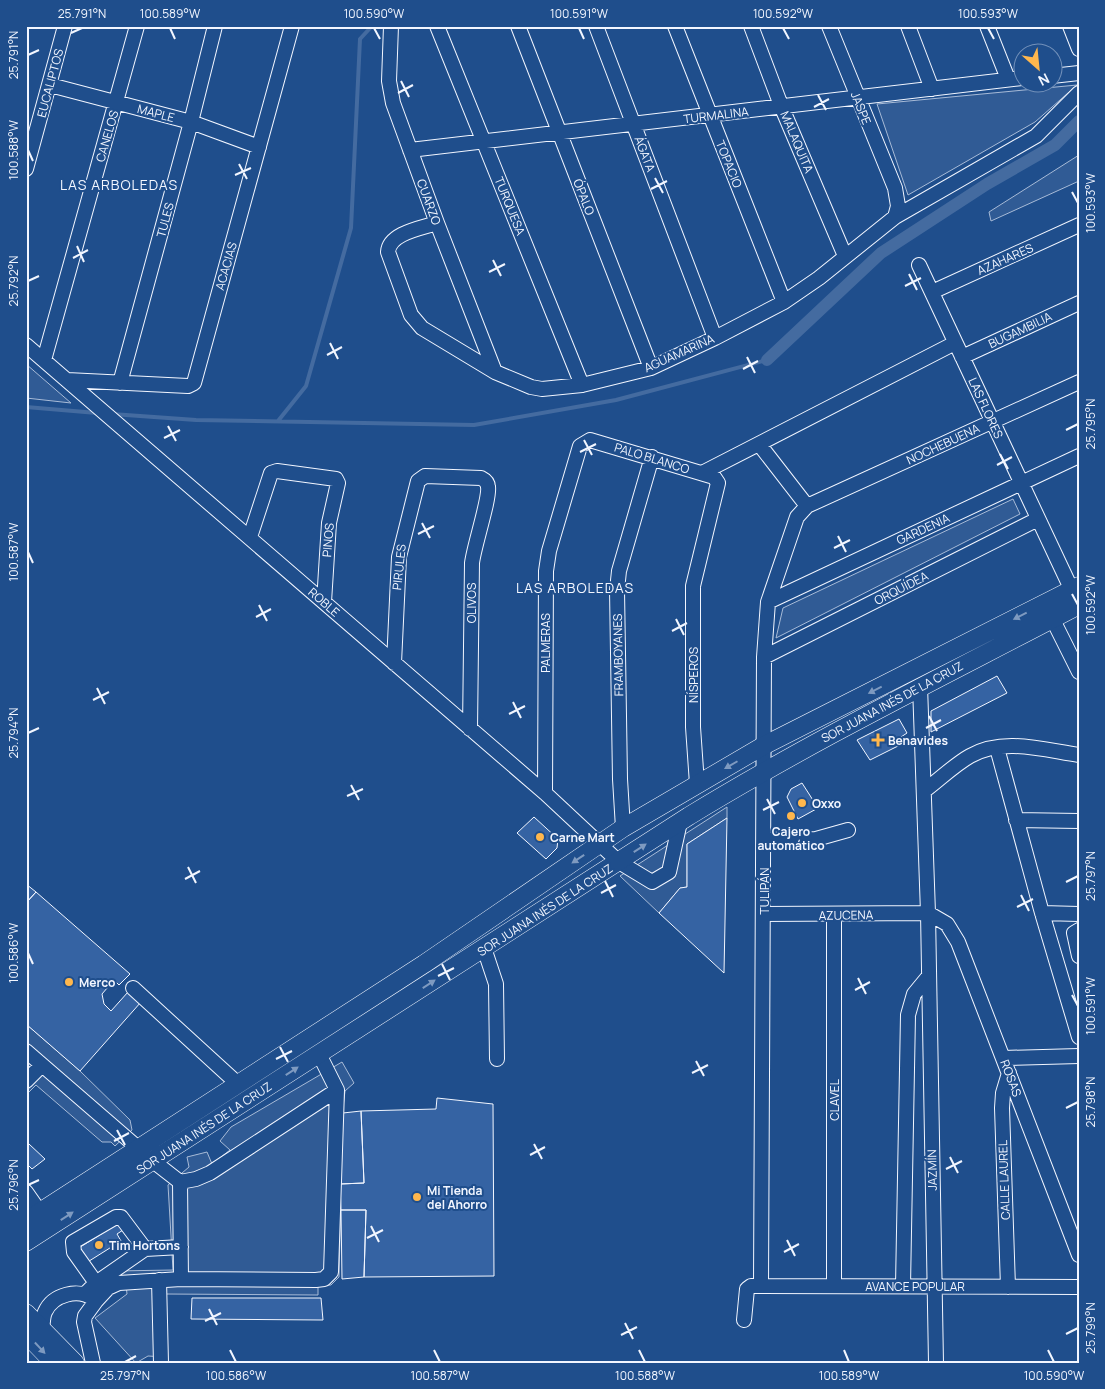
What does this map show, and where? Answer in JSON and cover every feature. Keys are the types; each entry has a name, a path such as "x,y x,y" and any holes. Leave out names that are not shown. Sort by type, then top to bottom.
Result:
{"main road":[{"name":"SOR JUANA INÉS DE LA CRUZ","path":"26,1242 764,770 920,686 1077,596"},
{"name":"SOR JUANA INÉS DE LA CRUZ","path":"33,1216 416,969 623,828 763,746 851,702 1049,611"},
{"path":"851,702 860,718"},
{"path":"238,1084 248,1100"},
{"path":"30,1320 54,1363"},
{"path":"30,1320 75,1363"}],"street":[{"name":"EUCALIPTOS","path":"26,169 65,26"},
{"name":"CANELOS","path":"44,360 137,26"},
{"name":"TULES","path":"120,383 191,122 214,26"},
{"name":"ACACIAS","path":"67,380 188,386 194,383 292,26"},
{"name":"CUARZO","path":"391,26 389,81 393,103 495,372"},
{"name":"TURQUESA","path":"437,26 582,385"},
{"name":"ÓPALO","path":"518,26 558,133 651,368"},
{"name":"ÁGATA","path":"596,26 714,338"},
{"name":"TOPACIO","path":"675,26 784,302"},
{"name":"MALAQUITA","path":"751,26 782,108 845,256"},
{"name":"JASPE","path":"829,26 856,98 894,188 898,206 895,217"},
{"path":"908,26 932,89"},
{"path":"987,26 1008,79"},
{"path":"1070,26 1079,49"},
{"path":"1062,75 1079,73"},
{"name":"TURMALINA","path":"410,150 782,108 1012,79"},
{"name":"MAPLE","path":"50,85 191,122 260,146"},
{"name":"AGUAMARINA","path":"437,223 394,239 388,247 388,252 416,323 495,372 542,389 582,385 651,368 784,302 819,278 895,217 1036,136 1079,93"},
{"name":"AZAHARES","path":"932,292 1079,226"},
{"name":"LAS FLORES","path":"918,265 1038,519 1077,596"},
{"name":"BUGAMBILIA","path":"962,357 1079,303"},
{"path":"702,473 955,343"},
{"name":"ROBLE","path":"26,345 545,793 619,862 652,882 670,872 680,822"},
{"name":"NOCHEBUENA","path":"807,506 1079,382"},
{"name":"PALO BLANCO","path":"586,441 590,440 652,457 702,473 717,480"},
{"name":"PALMERAS","path":"545,793 546,571 548,551 580,446 586,441"},
{"path":"759,444 807,506"},
{"name":"GARDENIA","path":"768,602 1079,456"},
{"name":"FRAMBOYANES","path":"623,828 620,779 619,571 652,457"},
{"name":"PINOS","path":"250,537 271,473 277,470 336,480 338,483 327,541 324,602"},
{"name":"PIRULES","path":"394,664 400,550 418,481 425,476 481,478 485,480"},
{"name":"OLIVOS","path":"470,729 472,563 474,545 489,489 485,480"},
{"name":"NÍSPEROS","path":"697,784 693,727 693,586 719,486 717,480"},
{"name":"TULIPÁN","path":"744,1320 747,1289 756,1286 764,914 764,657 768,602 796,517 807,506"},
{"name":"ORQUÍDEA","path":"764,657 1038,519"},
{"path":"1049,611 1079,672"},
{"name":"JAZMÍN","path":"920,686 928,913 936,1363"},
{"path":"924,791 969,756 982,750 1020,746 1079,755"},
{"path":"997,748 1042,914 1074,1005 1079,1037"},
{"path":"1016,820 1079,820"},
{"path":"764,840 816,839 848,830"},
{"name":"AZUCENA","path":"764,914 928,913"},
{"name":"ROSAS","path":"928,913 941,920 952,930 1010,1073 1079,1255"},
{"path":"1042,914 1079,914"},
{"name":"CLAVEL","path":"834,915 834,1286"},
{"path":"1079,930 1074,933 1079,956"},
{"path":"484,948 496,984 497,1059"},
{"path":"903,1286 908,1016 914,994 928,977"},
{"path":"133,988 238,1084"},
{"path":"26,1052 138,1148"},
{"path":"30,1320 45,1312 55,1300 75,1292 91,1297 119,1283 181,1279 316,1280 328,1276 331,1272 337,1090 319,1054"},
{"path":"1004,1058 1079,1056"},
{"path":"26,1081 42,1065"},
{"name":"CALLE LAUREL","path":"1008,1287 1002,1108 1003,1093 1010,1073"},
{"path":"153,1161 180,1182 196,1179 210,1173 337,1090"},
{"path":"180,1182 181,1279"},
{"path":"26,1192 33,1216"},
{"path":"96,1283 74,1252 73,1242 116,1217 121,1217 145,1249"},
{"path":"93,1363 84,1316 96,1283 145,1249 181,1247"},
{"path":"159,1280 161,1363"},
{"name":"AVANCE POPULAR","path":"756,1286 935,1285 1079,1287"}],"shaded area":[{"path":"1077,85 1035,122 908,195 877,104 1012,91 1062,92 1062,86"},
{"path":"1079,155 1079,181 991,221 989,212"},
{"path":"26,364 71,403 26,398"},
{"path":"1013,499 1020,514 776,638 783,608"},
{"path":"727,807 727,818 687,844 687,887 680,888 659,913 620,876"},
{"path":"26,1024 80,1071 130,1120 132,1130 115,1146 111,1142 102,1142 36,1085 26,1095"},
{"path":"342,1062 354,1083 345,1091 343,1107 339,1277 331,1285 318,1286 318,1295 165,1294 165,1357 148,1356 136,1363 95,1318 127,1294 126,1285 115,1271 173,1270 168,1185 189,1167 187,1157 207,1152 212,1164 230,1150 220,1141 231,1127"}],"building":[{"path":"997,676 1007,693 931,732 931,711"},
{"name":"Benavides","path":"899,719 907,733 898,739 900,745 870,760 857,740"},
{"name":"Oxxo","path":"802,783 818,808 798,819 787,797 791,789"},
{"name":"Cajero automático","path":"788,813 793,813 794,819 788,819"},
{"name":"Carne Mart","path":"534,817 558,839 557,848 546,859 517,833"},
{"path":"727,818 724,973 659,913 680,888 687,887 687,844"},
{"path":"26,884 36,892 26,903"},
{"name":"Merco","path":"36,892 130,974 119,985 114,980 102,994 104,1004 111,1011 128,992 141,1002 80,1071 26,1024 26,903"},
{"name":"Mi Tienda del Ahorro","path":"437,1098 493,1104 494,1276 364,1277 366,1210 341,1210 340,1184 364,1183 361,1111 436,1109"},
{"path":"361,1111 364,1183 340,1184 343,1113"},
{"path":"29,1144 45,1159 32,1169 26,1163 26,1146"},
{"path":"341,1210 366,1210 364,1277 342,1279"},
{"name":"Tim Hortons","path":"119,1223 123,1230 117,1234 121,1241 86,1263 77,1249"},
{"path":"192,1298 321,1298 323,1320 191,1319"}],"waterway":[{"path":"278,421 306,386 351,228 360,39 372,26"},
{"path":"767,360 881,253 987,184 1055,145 1079,121"},
{"path":"112,414 196,420 474,425 616,400 767,360"},
{"path":"26,407 97,413"}],"place":[{"name":"Benavides","path":"878,740"},
{"name":"Oxxo","path":"802,803"},
{"name":"Cajero automático","path":"791,816"},
{"name":"Carne Mart","path":"540,837"},
{"name":"Merco","path":"69,982"},
{"name":"Mi Tienda del Ahorro","path":"417,1197"},
{"name":"Tim Hortons","path":"99,1245"}],"district":[{"name":"LAS ARBOLEDAS","path":"119,184"},
{"name":"LAS ARBOLEDAS","path":"575,587"}]}
